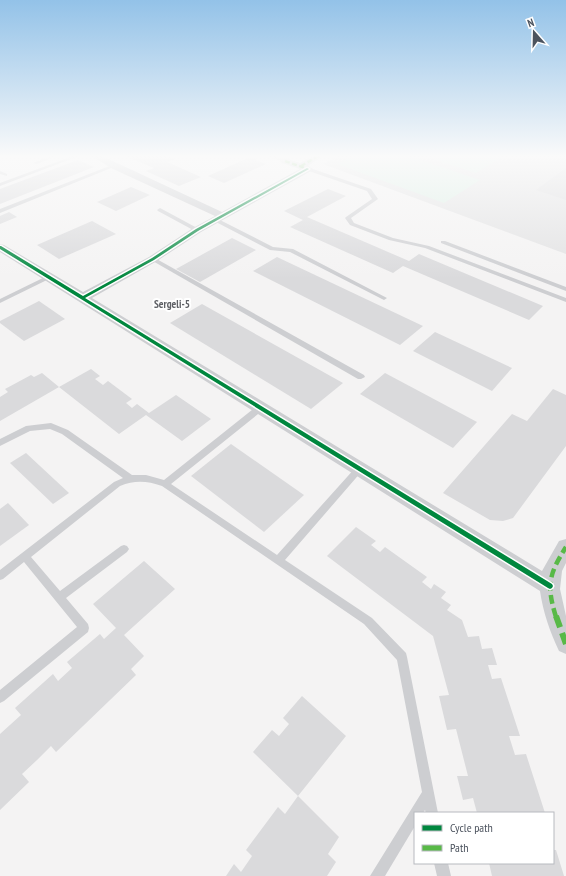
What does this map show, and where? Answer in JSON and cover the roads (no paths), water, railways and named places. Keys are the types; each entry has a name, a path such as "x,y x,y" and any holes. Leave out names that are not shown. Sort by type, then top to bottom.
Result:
{"street":[{"path":"176,197 219,218"},
{"path":"82,298 153,260 197,230 255,197"},
{"path":"0,247 550,586"},
{"path":"566,547 552,572 550,586 557,620 566,644"}],"lane":[{"path":"0,211 36,197"},
{"path":"374,197 375,199 348,218 352,224 391,239 427,246 566,300"},
{"path":"160,210 197,230"},
{"path":"219,218 272,249 290,250 384,298"},
{"path":"443,242 566,289"},
{"path":"153,260 361,377"},
{"path":"0,301 49,277"},
{"path":"165,484 260,408"},
{"path":"0,443 29,428 51,426 65,432 129,478"},
{"path":"278,561 359,469"},
{"path":"0,576 117,484 129,478 145,477 165,484 368,621 402,657 432,812"},
{"path":"59,597 124,549"},
{"path":"0,697 84,628 25,556"},
{"path":"416,812 428,793"},
{"path":"377,876 414,816"},
{"path":"441,864 444,876"}],"district":[{"name":"Sergeli-5","path":"172,304"}]}
